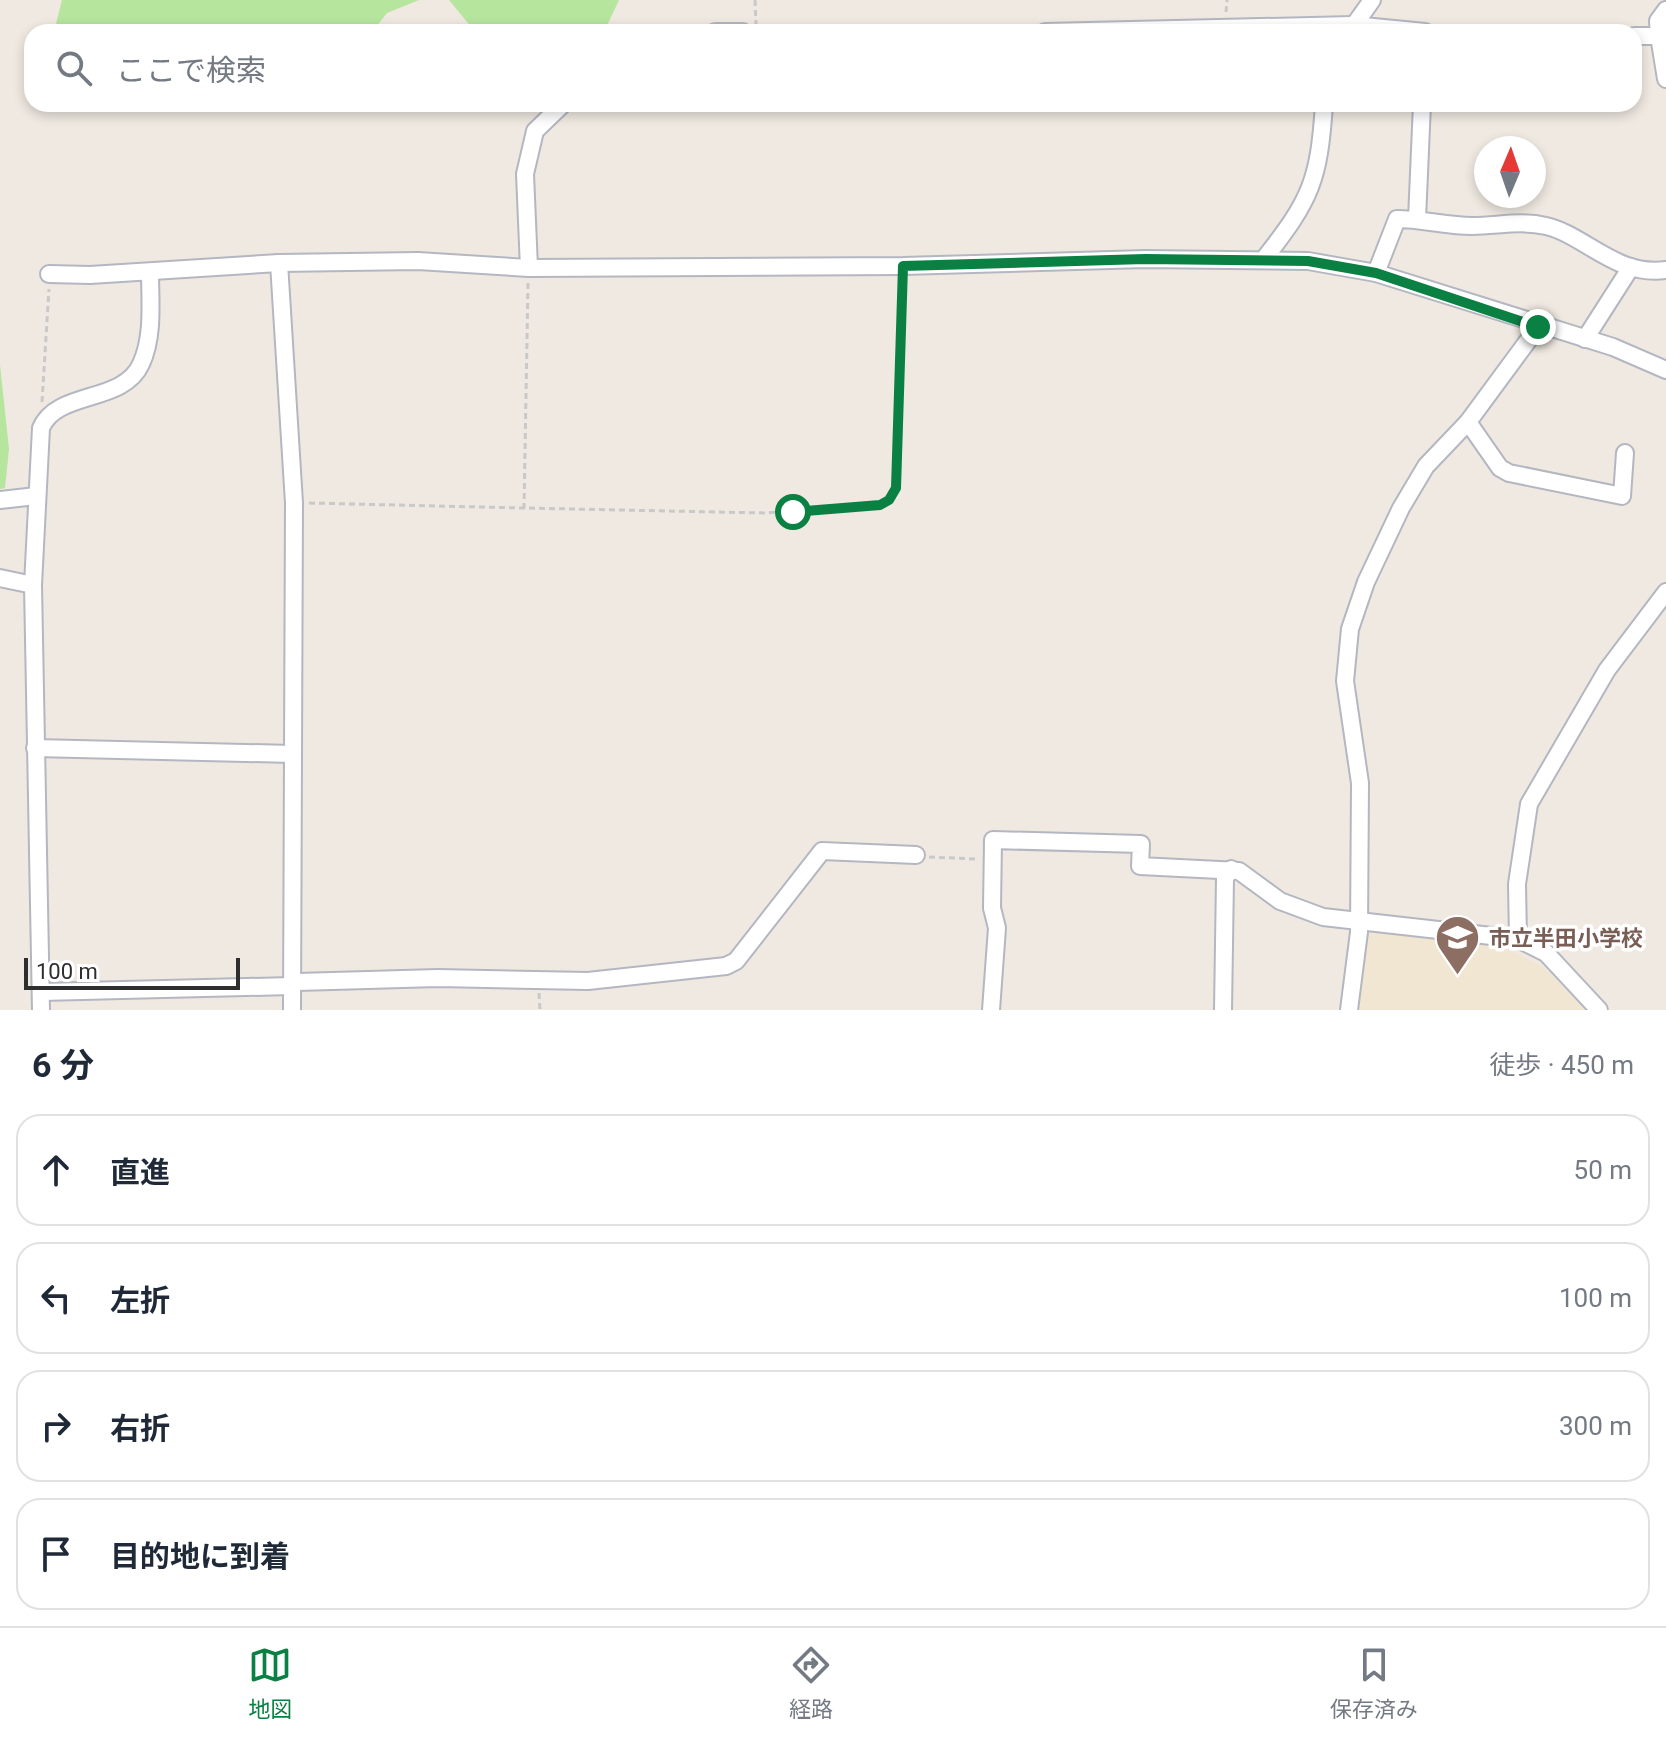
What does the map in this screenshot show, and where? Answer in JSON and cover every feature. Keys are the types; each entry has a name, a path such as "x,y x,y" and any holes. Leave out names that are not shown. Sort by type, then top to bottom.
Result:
{"street":[{"path":"1354,24 1372,0"},
{"path":"1666,10 1658,21 1666,79"},
{"path":"1642,36 1659,36"},
{"path":"529,268 525,174 535,131 555,112"},
{"path":"1264,259 1308,197 1316,172 1323,112"},
{"path":"1417,219 1422,112"},
{"path":"1376,273 1397,219 1471,226 1520,221 1550,227 1590,250 1631,267 1666,270"},
{"path":"49,274 150,272 279,263 418,261 529,268 903,266 1264,259 1336,265 1376,273 1538,327 1585,339 1666,370"},
{"path":"279,263 294,503 292,1010"},
{"path":"1585,339 1631,267"},
{"path":"41,1010 33,585 41,428 46,418 129,380 141,365 150,316 150,272"},
{"path":"1349,1010 1359,921 1360,783 1345,681 1350,629 1359,599 1401,508 1426,466 1468,422 1538,327"},
{"path":"1468,422 1500,468 1509,473 1584,491 1622,496 1625,453"},
{"path":"0,500 36,496"},
{"path":"0,578 33,585"},
{"path":"1518,939 1519,862 1529,804 1607,670 1666,592"},
{"path":"35,748 292,754"},
{"path":"991,1010 997,928 992,908 993,840 1141,844 1140,866 1231,869 1301,911 1359,921 1518,939 1546,953 1599,1010"},
{"path":"41,992 292,986 297,982 438,978 588,981 726,966 736,961 822,851 916,855"},
{"path":"1223,1010 1225,878 1231,869"}],"path":[{"path":"755,0 756,24"},
{"path":"294,503 765,513 880,505 889,500 896,488 898,474 903,266"},
{"path":"524,508 529,268"},
{"path":"46,418 41,412 49,274"},
{"path":"916,855 993,859"}],"shaded area":[{"name":"市立半田小学校","path":"1378,930 1489,944 1518,954 1543,967 1585,1010 1357,1010 1368,934"}],"green space":[{"path":"62,0 419,0 387,13 378,24 56,24"},
{"path":"449,0 619,0 608,24 469,24"},
{"path":"0,365 9,449 5,488 0,489"}],"place":[{"name":"市立半田小学校","path":"1458,977"}],"route":[{"path":"793,512 880,505 889,500 896,488 903,266 1145,259 1308,261 1376,273 1538,327"}]}
